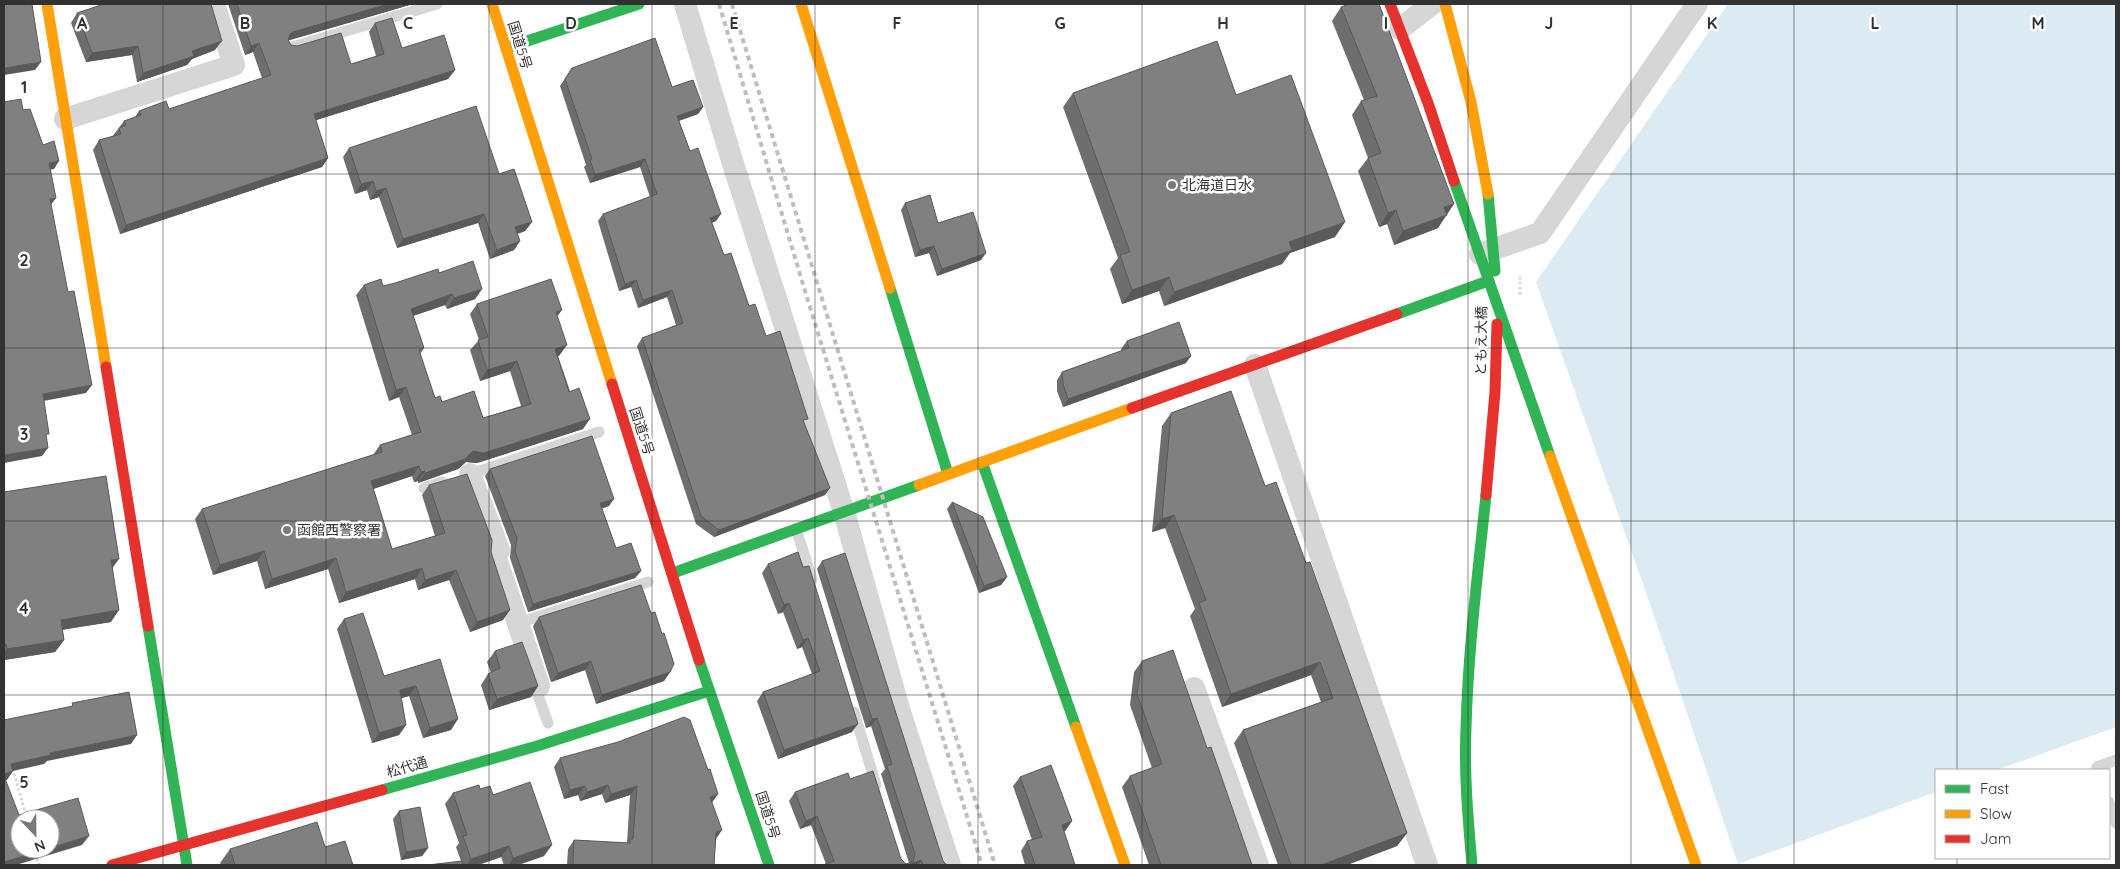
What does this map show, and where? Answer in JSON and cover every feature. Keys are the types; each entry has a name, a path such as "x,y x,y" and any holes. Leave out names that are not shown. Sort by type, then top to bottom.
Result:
{"main road":[{"path":"47,4 187,865"},
{"name":"国道5号","path":"492,4 709,691 768,865"},
{"path":"506,48 639,4"},
{"path":"801,4 948,474"},
{"path":"1390,4 1428,102 1478,255 1696,865"},
{"name":"ともえ大橋","path":"1445,4 1468,91 1487,196 1495,266 1497,325 1495,394 1466,682 1464,755 1466,821 1472,865"},
{"path":"672,573 1488,281"},
{"path":"982,462 1125,865"},
{"name":"松代通","path":"112,865 537,746 709,691"}],"street":[{"path":"65,119 234,66 214,4"},
{"path":"685,4 733,163 844,512 900,709 950,865"},
{"path":"1400,29 1432,4"},
{"path":"1478,255 1540,233 1697,4"},
{"path":"1255,365 1427,865"},
{"path":"470,474 498,550 496,558 539,686"},
{"path":"1194,688 1258,865"}],"lane":[{"path":"289,48 437,4"},
{"path":"424,488 599,432"},
{"path":"796,529 817,595"},
{"path":"518,623 648,582"},
{"path":"539,686 536,690 548,723"},
{"path":"850,699 879,793"},
{"path":"2098,769 2097,767 2116,760"},
{"path":"2110,805 2116,824"}],"path":[{"path":"13,767 24,809"}],"shaded area":[{"path":"1728,4 2116,4 2116,727 2000,769 1935,769 1935,792 1738,864 1649,601 1536,282"}],"building":[{"path":"4,4 32,4 41,62 4,68"},
{"path":"104,4 211,4 222,41 192,51 194,56 143,73 138,46 92,53 77,13"},
{"path":"237,4 388,4 293,32 288,40 291,45 297,46 341,33 351,64 384,54 375,23 392,18 402,48 444,35 455,70 314,114 328,158 126,225 99,140 121,134 119,128 126,125 124,121 141,115 139,111 166,101 169,109 271,75 259,43 251,46"},
{"path":"1349,4 1379,4 1454,204 1444,207 1447,215 1403,231 1396,210 1388,213 1368,158 1381,153 1361,101 1377,96 1341,7"},
{"path":"655,38 672,87 693,80 703,107 677,116 690,151 698,148 721,214 710,218 724,255 731,253 749,306 755,304 766,336 780,331 808,419 803,420 830,488 719,530 701,516 642,338 683,323 672,290 643,300 636,280 625,284 603,214 657,194 645,159 595,175 590,160 592,159 565,79 572,68"},
{"name":"北海道日水","path":"1217,41 1236,95 1291,75 1345,222 1289,242 1292,250 1174,292 1169,277 1132,290 1120,255 1130,252 1073,93"},
{"path":"21,99 23,110 30,109 43,145 54,141 59,161 49,163 56,198 50,199 68,292 74,291 92,385 43,394 49,434 46,434 48,448 4,455 4,102"},
{"path":"476,106 499,174 514,169 532,222 515,227 520,241 497,250 484,214 403,239 386,188 376,191 373,181 361,184 349,148"},
{"path":"930,195 938,223 973,212 986,253 942,269 934,246 920,250 905,203"},
{"path":"473,261 482,289 454,298 452,294 411,309 424,348 419,350 435,398 440,396 442,402 474,391 483,418 531,404 517,361 487,370 478,340 488,337 477,304 551,279 562,310 556,312 567,345 555,349 569,392 579,388 590,419 484,453 473,451 465,459 425,473 425,471 421,472 419,466 371,481 392,549 445,533 429,485 467,474 492,540 491,552 510,610 477,622 456,570 425,580 422,568 346,592 336,558 272,579 264,551 220,565 202,509 382,452 380,445 421,432 406,387 396,390 364,285 381,279 383,286 438,269 439,273"},
{"path":"1179,322 1191,356 1068,399 1063,384 1062,372 1129,348 1127,341"},
{"path":"1231,391 1265,486 1276,482 1306,563 1310,562 1407,833 1321,865 1291,865 1243,730 1333,698 1320,662 1231,694 1199,603 1206,600 1174,515 1162,519 1171,413"},
{"path":"592,436 614,499 600,503 616,548 631,543 641,571 533,604 515,551 517,538 490,469"},
{"path":"106,476 119,559 111,560 119,610 61,620 64,640 7,649 6,644 4,645 4,492"},
{"path":"952,502 983,517 1007,577 984,586"},
{"path":"798,552 803,567 809,566 858,724 784,750 763,692 820,671 808,638 803,640 789,603 784,605 768,564"},
{"path":"845,553 943,861 947,865 923,865 921,860 908,865 825,865 834,861 817,816 806,821 795,792 848,773 850,779 873,771 901,859 906,864 913,862 915,854 887,766 892,764 877,718 872,719 822,561"},
{"path":"641,585 651,613 655,612 662,634 664,633 674,664 670,672 602,695 591,661 558,673 539,617"},
{"path":"363,613 384,676 440,659 458,719 430,728 416,686 400,690 406,725 379,733 344,619"},
{"path":"522,642 538,686 497,699 488,674 500,668 495,651"},
{"path":"1173,650 1207,748 1211,747 1252,865 1161,865 1130,776 1162,764 1137,694 1142,661"},
{"path":"129,692 137,735 50,753 51,755 11,764 13,771 4,774 4,720 73,706 72,703"},
{"path":"684,717 690,720 718,794 710,797 722,830 716,832 714,865 573,865 574,840 630,843 630,839 633,839 637,786 611,794 608,785 587,792 585,786 570,790 560,758 618,742"},
{"path":"1051,765 1072,821 1062,825 1075,865 1035,865 1027,841 1042,837 1020,777"},
{"path":"4,776 17,809 10,809 10,859 14,859 4,862"},
{"path":"530,782 552,845 513,858 509,846 471,859 463,836 467,835 453,793 479,785 480,789 490,786 493,795"},
{"path":"78,798 89,836 60,845 60,809 40,809"},
{"path":"420,807 428,848 406,852 399,811"},
{"path":"317,822 325,847 345,841 353,865 235,865 230,849"},
{"path":"462,861 462,865 428,865"}],"railway":[{"path":"719,4 805,291 982,865"},
{"path":"732,4 995,865"}],"traffic: fast":[{"path":"506,48 639,4"},
{"path":"1454,181 1550,456"},
{"path":"1488,194 1495,271"},
{"path":"1397,314 1488,281"},
{"path":"890,288 948,474"},
{"path":"982,462 1076,727"},
{"path":"673,573 919,485"},
{"path":"1472,865 1466,779 1467,699 1486,495"},
{"path":"148,626 187,865"},
{"path":"699,660 769,865"},
{"path":"382,790 537,746 709,691"}],"traffic: slow":[{"path":"47,4 106,367"},
{"path":"492,4 612,384"},
{"path":"801,4 890,288"},
{"path":"1445,4 1471,102 1488,194"},
{"path":"919,485 1132,408"},
{"path":"1550,456 1696,865"},
{"path":"1076,727 1125,865"}],"traffic: jam":[{"path":"1390,4 1428,103 1454,181"},
{"path":"1132,408 1397,314"},
{"path":"1486,495 1495,392 1497,324"},
{"path":"106,367 148,626"},
{"path":"612,384 699,660"},
{"path":"112,865 382,790"}],"place":[{"name":"北海道日水","path":"1172,185"},
{"name":"函館西警察署","path":"287,530"}]}
